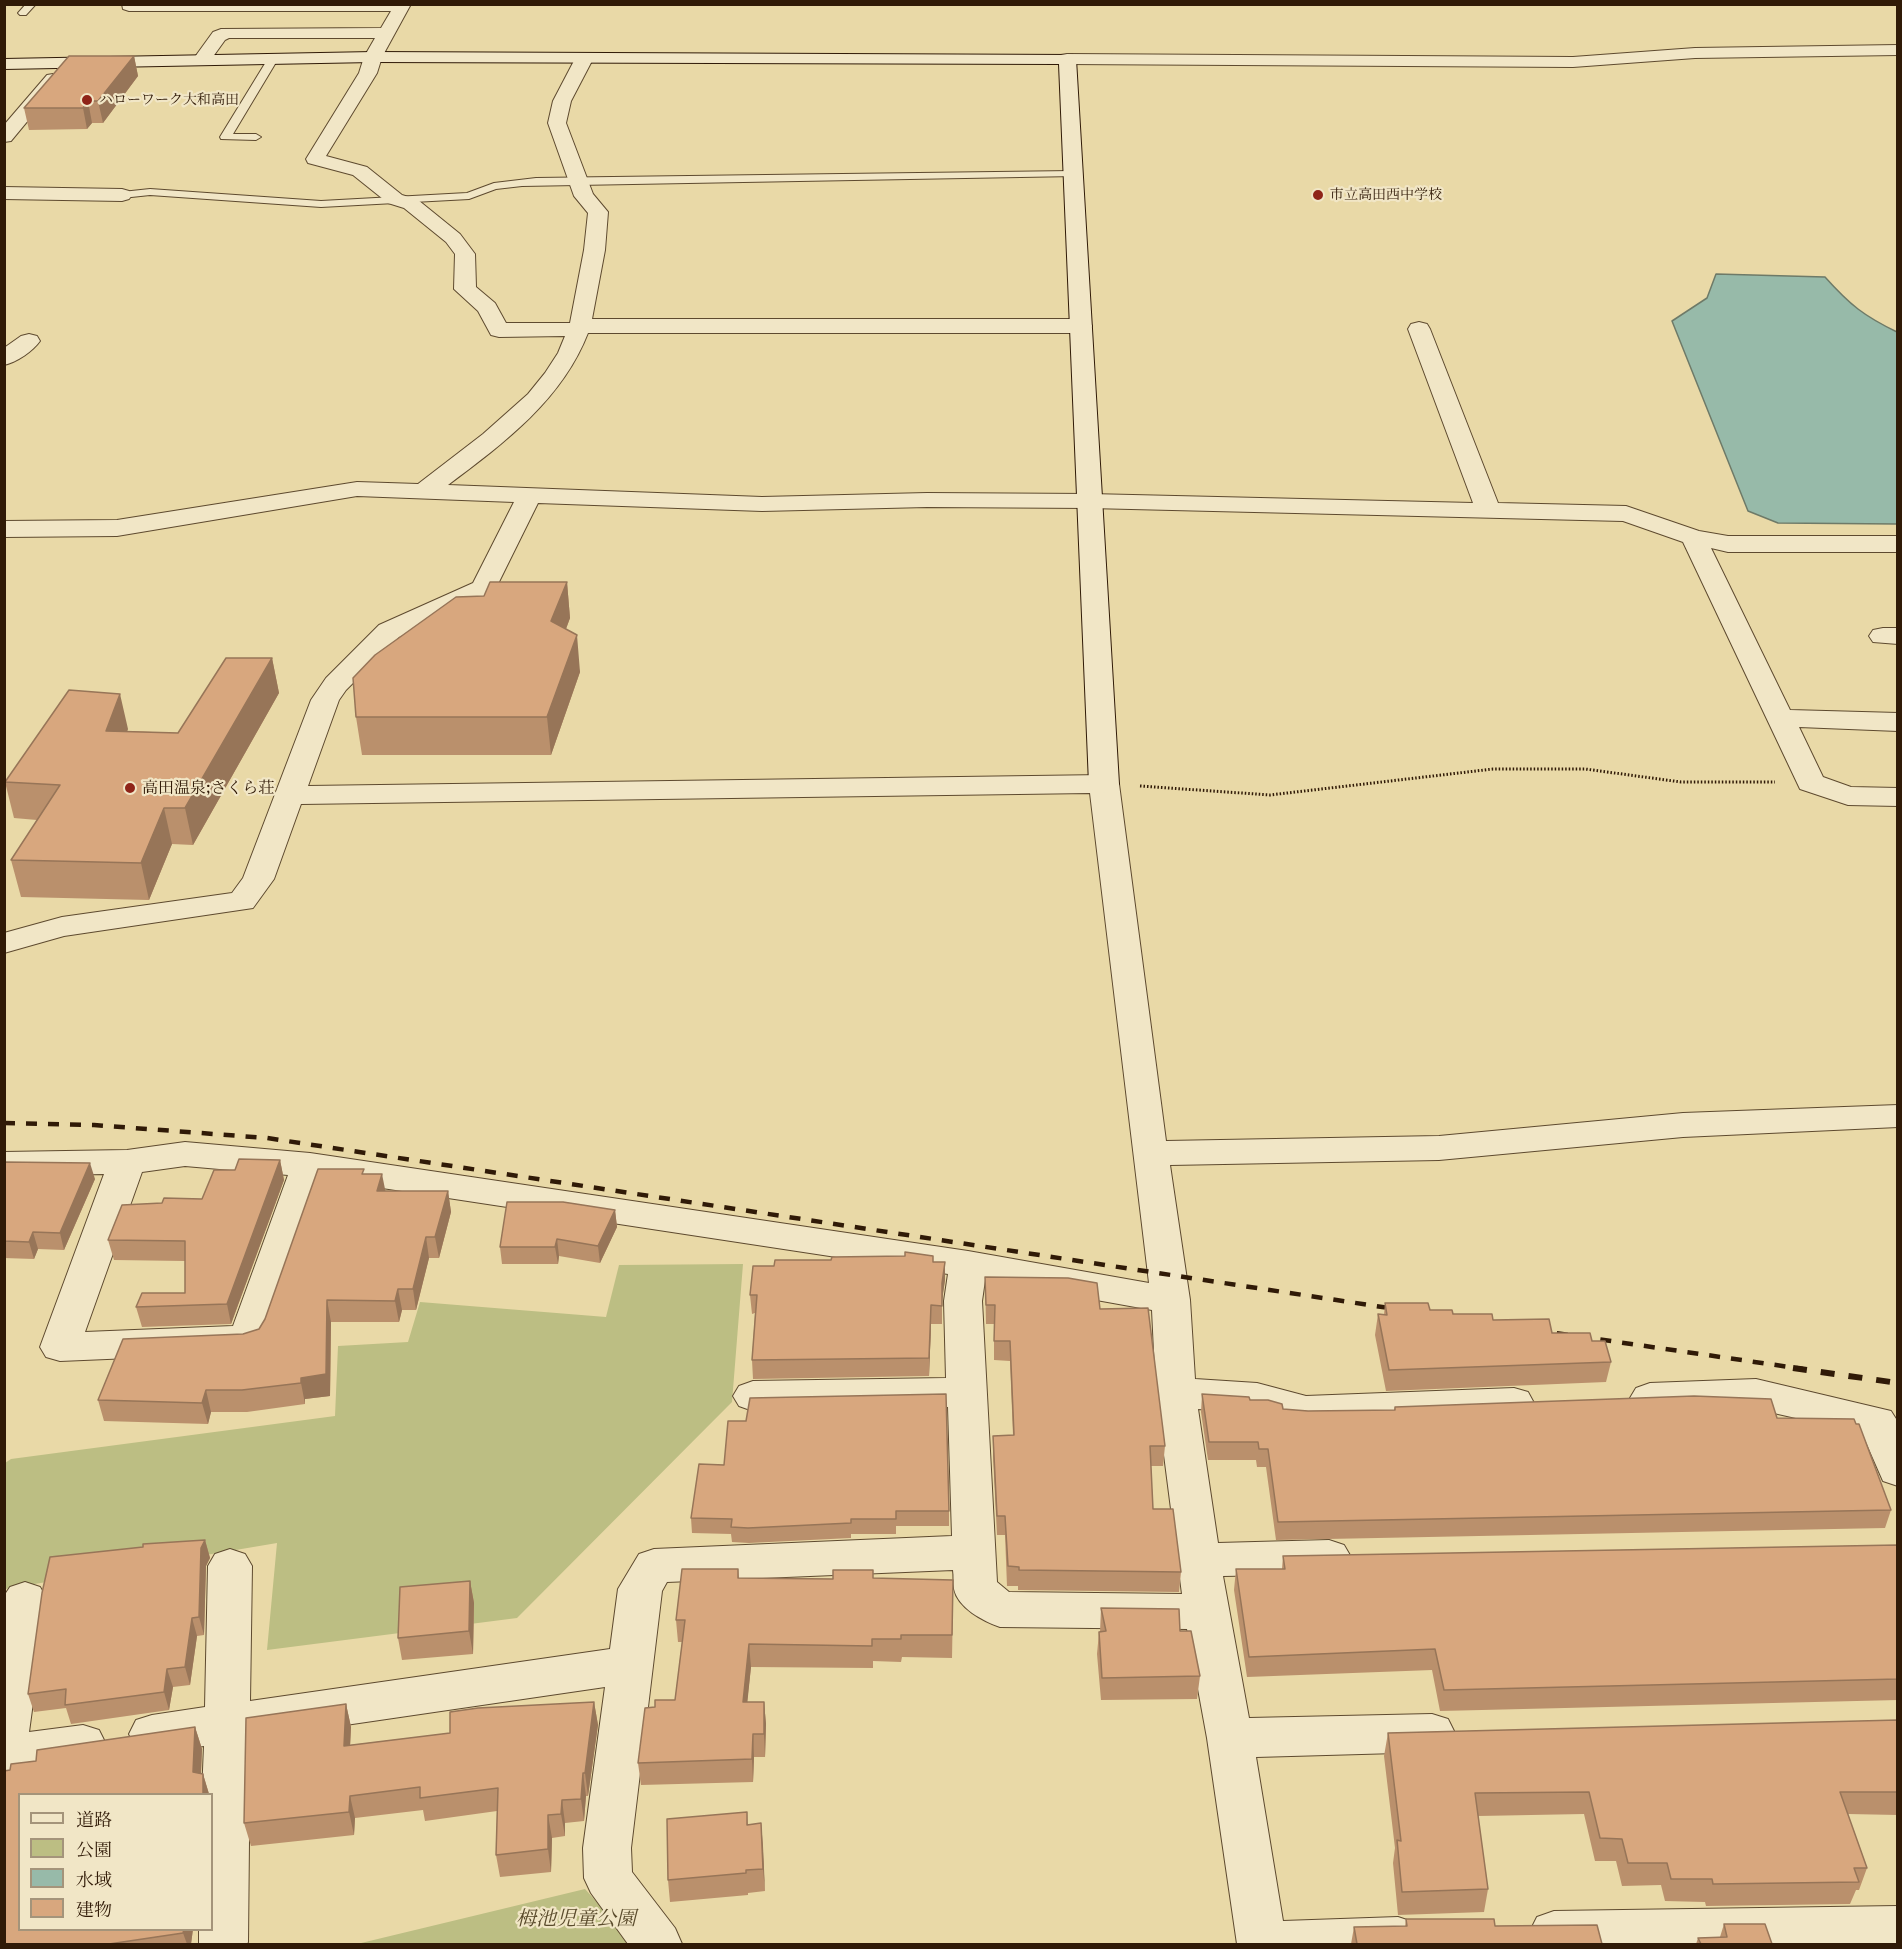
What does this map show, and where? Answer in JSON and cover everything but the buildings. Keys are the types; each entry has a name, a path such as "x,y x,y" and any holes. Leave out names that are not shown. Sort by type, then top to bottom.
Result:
{"street":[{"path":"129,6 402,5 373,57 368,73 315,159 360,171 396,199 411,204 453,238 465,254 465,289 488,308 499,330 579,327 1081,326"},
{"path":"201,61 219,36 227,33 386,33"},
{"path":"4,64 373,57 1573,62 1695,53 1898,50"},
{"path":"424,491 499,434 535,401 563,364 579,327 598,237 598,212 584,196 577,181 557,123 562,101 585,57"},
{"path":"1067,59 1104,784 1150,1153 1171,1300 1176,1393 1206,1612 1230,1738 1262,1944 1437,1938"},
{"path":"4,137 65,64"},
{"path":"4,193 122,195"},
{"path":"1419,330 1488,510"},
{"path":"4,358 29,341"},
{"path":"4,530 117,528 357,489 762,504 927,500 1090,501 1626,514 1693,537 1728,544 1898,544"},
{"path":"4,943 63,927 242,901 258,879 325,700 336,684 389,631 484,588 529,496"},
{"path":"1693,537 1811,783 1848,796 1898,797"},
{"path":"1780,718 1898,722"},
{"path":"290,795 1104,784"},
{"path":"1150,1153 1439,1148 1683,1125 1898,1116"},
{"path":"4,1164 127,1162 184,1154 310,1165 968,1264 1171,1300"},
{"path":"127,1162 60,1347 248,1339 310,1165"},
{"path":"968,1264 963,1301 976,1590 1000,1609 1206,1612"},
{"path":"753,1396 967,1392"},
{"path":"1176,1393 1257,1398 1306,1411 1554,1401"},
{"path":"1614,1399 1756,1394 1877,1422 1898,1470"},
{"path":"657,1944 608,1878 607,1848 640,1589 654,1566 975,1552"},
{"path":"1200,1560 1365,1557"},
{"path":"223,1942 230,1566"},
{"path":"4,1749 25,1599"},
{"path":"4,1755 629,1665"},
{"path":"1230,1738 1468,1732"},
{"path":"1507,1935 1602,1938 1898,1928"}],"lane":[{"path":"23,13 32,4"},
{"path":"256,136 225,137 273,59"},
{"path":"122,195 150,192 321,204 469,196 478,190 505,185 577,181 1072,174"}],"path":[{"path":"1104,784 1270,795 1493,769 1585,770 1681,782 1811,783"}],"green space":[{"path":"743,1264 732,1402 517,1618 267,1650 277,1543 5,1589 5,1463 11,1459 335,1416 338,1346 408,1342 420,1302 606,1317 619,1265"},
{"name":"栂池児童公園","path":"585,1889 635,1944 357,1944"}],"water":[{"path":"1716,274 1825,277 1858,309 1897,332 1897,524 1778,523 1748,511 1672,321 1707,298"}],"railway":[{"path":"4,1123 94,1125 267,1138 1402,1310"},
{"path":"1535,1330 1803,1369"},
{"path":"1793,1368 1898,1383"}],"place":[{"name":"ハローワーク大和高田","path":"87,100"},
{"name":"市立高田西中学校","path":"1318,195"},
{"name":"高田温泉;さくら荘","path":"130,788"}]}
